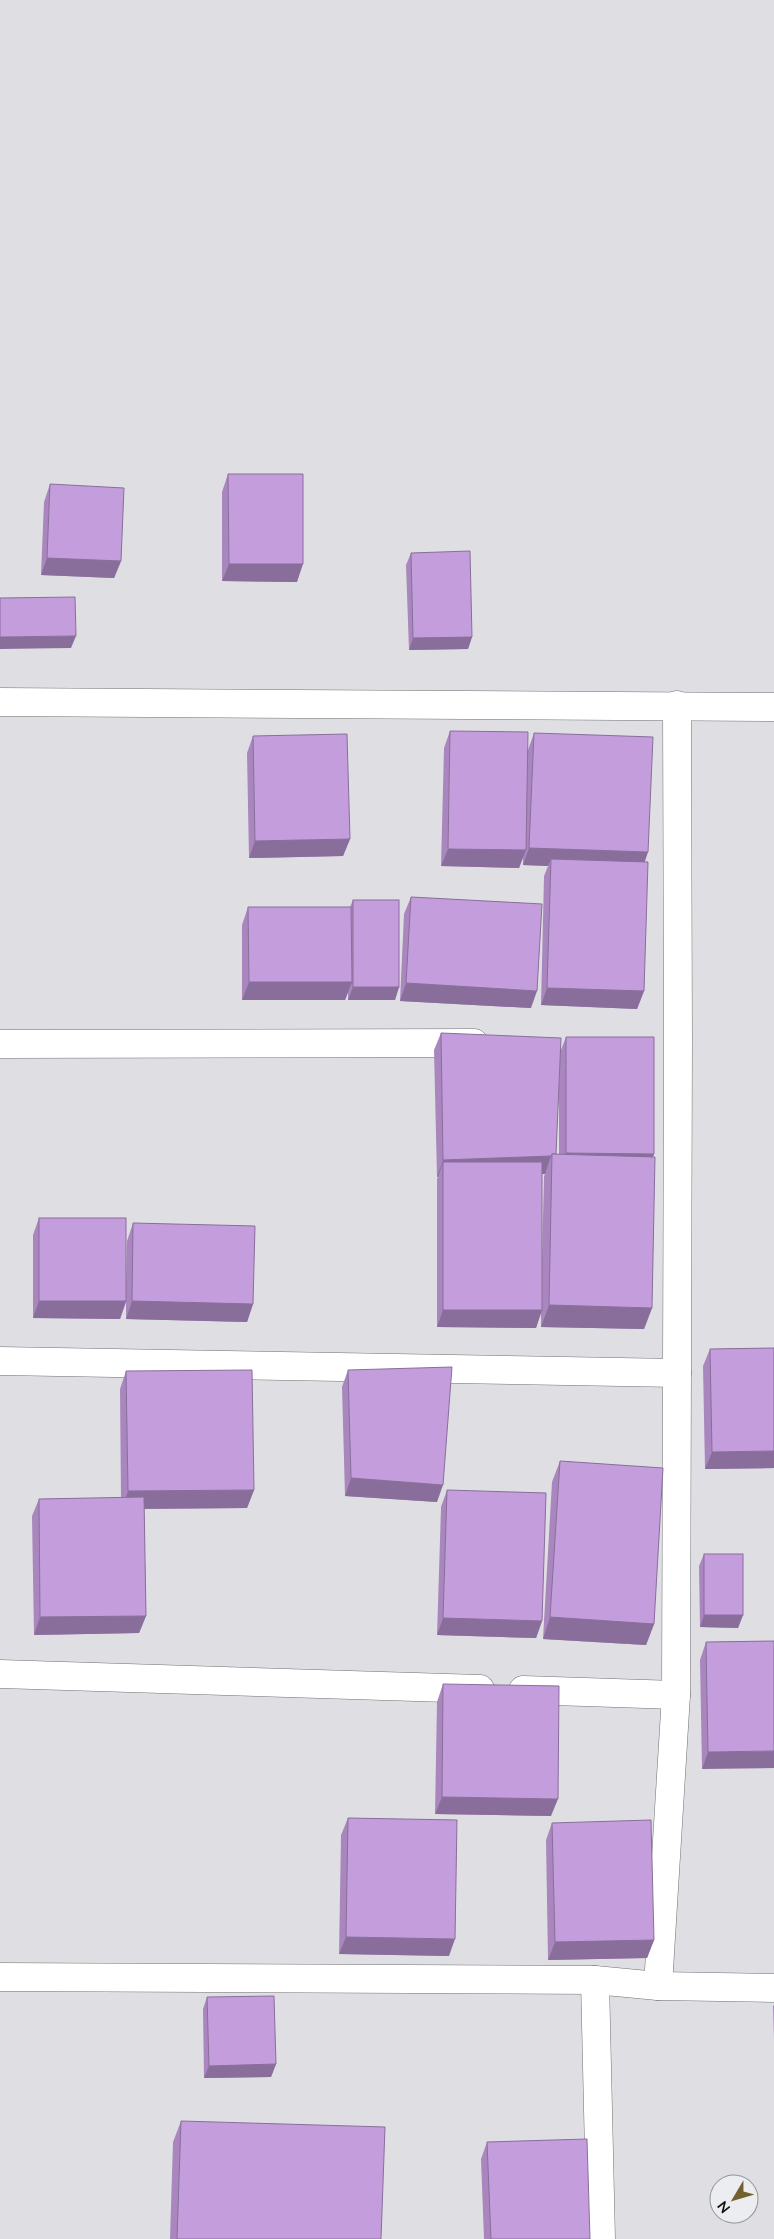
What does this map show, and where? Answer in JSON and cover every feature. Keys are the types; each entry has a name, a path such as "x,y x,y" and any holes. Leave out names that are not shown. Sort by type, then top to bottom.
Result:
{"street":[{"path":"0,702 774,707"},
{"path":"658,1986 676,1695 677,705"},
{"path":"648,1043 678,1043"},
{"path":"0,1044 499,1044"},
{"path":"0,1361 677,1373"},
{"path":"0,1674 676,1695"},
{"path":"0,1977 595,1980 658,1986 774,1988"},
{"path":"595,1980 601,2239"}],"building":[{"path":"228,474 303,474 303,564 229,564"},
{"path":"50,484 124,488 121,561 47,558"},
{"path":"470,551 472,637 413,638 411,553"},
{"path":"75,597 76,636 0,637 0,598"},
{"path":"450,731 528,732 526,850 448,849"},
{"path":"534,733 653,737 648,852 529,848"},
{"path":"347,734 350,839 255,841 253,736"},
{"path":"551,859 648,862 644,991 547,988"},
{"path":"411,897 542,904 537,991 406,983"},
{"path":"353,900 399,900 399,987 353,987"},
{"path":"248,907 351,907 352,982 249,982"},
{"path":"441,1033 561,1038 556,1154 551,1156 443,1160"},
{"path":"566,1037 654,1037 654,1154 566,1153"},
{"path":"552,1154 655,1157 652,1308 549,1305"},
{"path":"443,1162 542,1162 542,1310 443,1310"},
{"path":"39,1218 126,1218 126,1301 39,1301"},
{"path":"133,1223 255,1226 253,1304 132,1301"},
{"path":"774,1348 774,1451 712,1452 710,1349"},
{"path":"452,1367 443,1485 351,1478 348,1370"},
{"path":"252,1370 254,1490 128,1491 126,1371"},
{"path":"560,1461 663,1468 654,1624 550,1617"},
{"path":"447,1490 546,1493 542,1621 443,1618"},
{"path":"144,1497 146,1616 40,1617 39,1499"},
{"path":"704,1554 743,1554 743,1615 704,1615"},
{"path":"774,1641 774,1751 708,1752 706,1642"},
{"path":"443,1684 559,1686 558,1799 442,1797"},
{"path":"348,1818 457,1820 455,1939 346,1937"},
{"path":"651,1820 654,1940 555,1942 552,1823"},
{"path":"274,1996 276,2064 209,2066 207,1997"},
{"path":"181,2121 385,2127 381,2239 177,2239"},
{"path":"587,2139 590,2239 491,2239 487,2142"}]}
